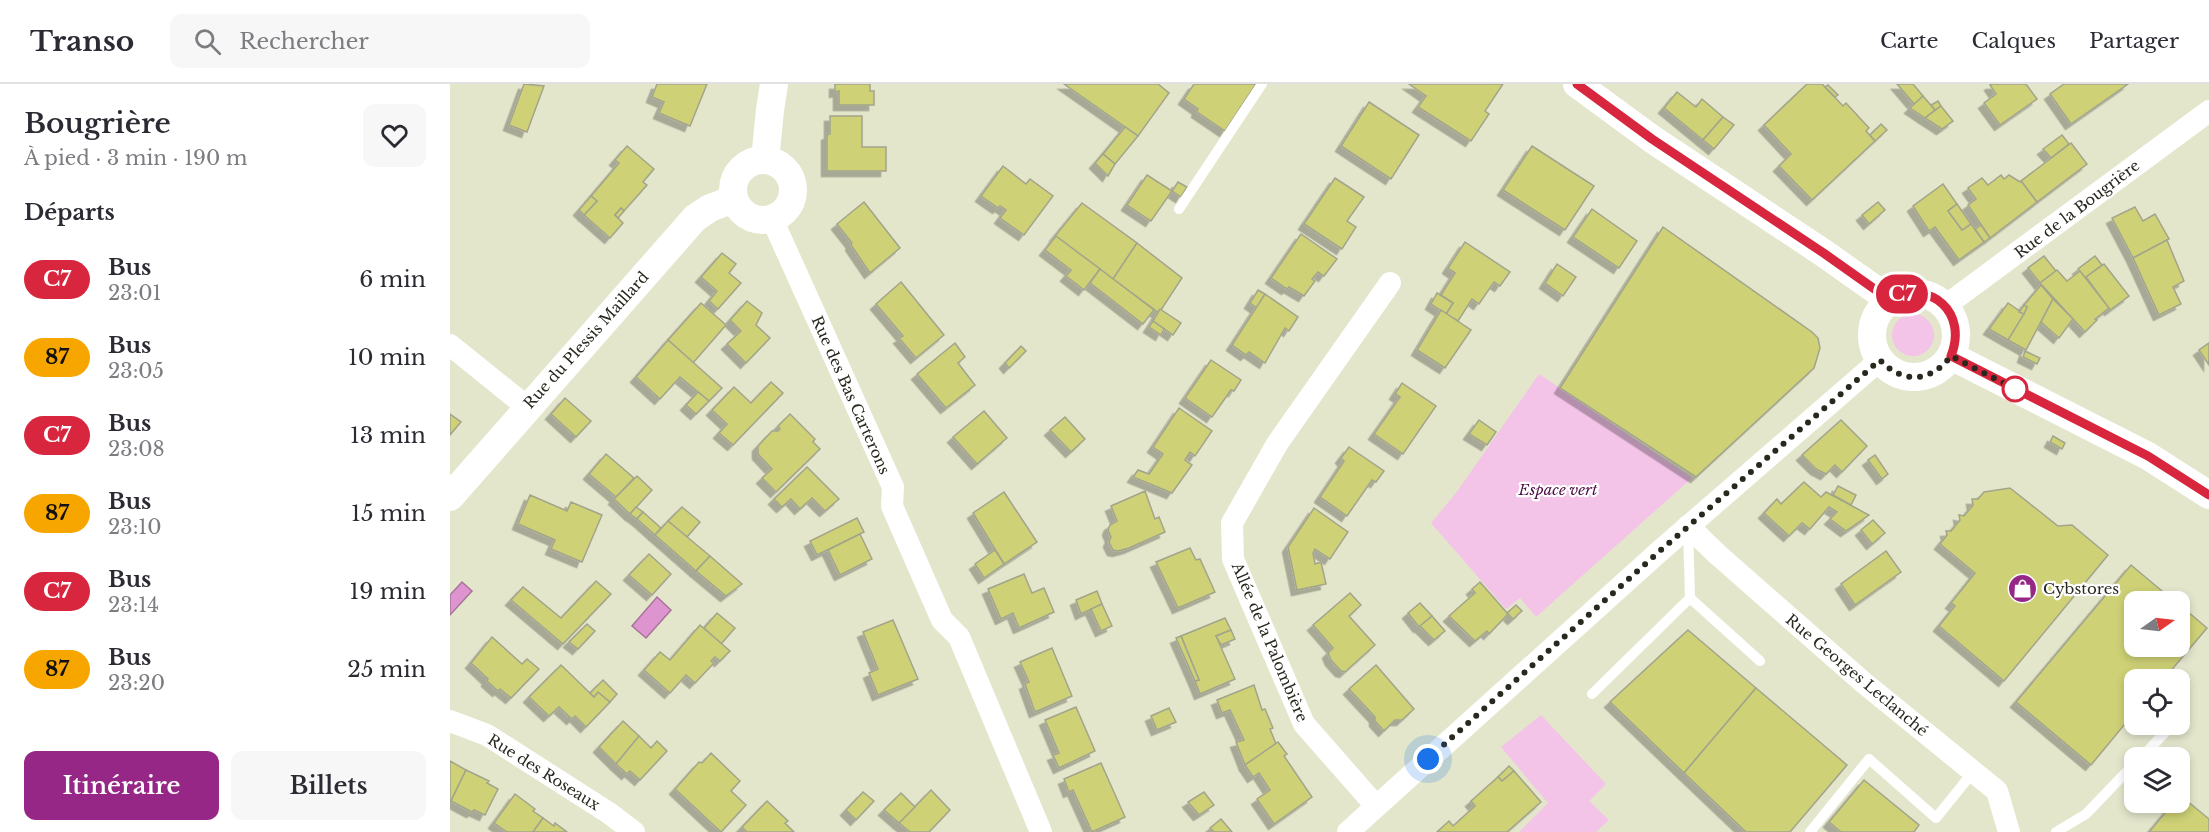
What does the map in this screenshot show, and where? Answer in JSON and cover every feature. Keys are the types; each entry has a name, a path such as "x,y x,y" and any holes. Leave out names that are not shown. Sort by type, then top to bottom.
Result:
{"street":[{"path":"765,160 774,84"},
{"path":"1577,84 1652,139 1890,300"},
{"name":"Rue de la Bougrière","path":"1945,306 2209,111"},
{"path":"765,160 783,167 792,183 791,202 786,211 772,219 762,220 748,216 737,206 734,199 735,180 740,172 755,161 765,160"},
{"name":"Rue du Plessis Maillard","path":"450,497 695,218 710,208 734,199"},
{"name":"Rue des Bas Carterons","path":"772,219 893,487 892,506 942,620 959,637 1041,832"},
{"name":"Allée de la Palombière","path":"1376,806 1304,724 1233,559 1232,523 1277,444 1390,283"},
{"path":"1919,293 1936,298 1945,306 1953,317 1956,344 1951,356 1943,366 1934,373 1922,377 1899,375 1888,369 1874,348 1873,328 1880,309 1900,294 1919,293"},
{"path":"450,345 527,407"},
{"path":"1951,356 2148,456 2209,495"},
{"path":"1348,832 1688,526 1880,360"},
{"name":"Rue Georges Leclanché","path":"1688,526 1864,683 1997,791 2009,832"},
{"name":"Rue des Roseaux","path":"450,721 487,735 609,813 634,832"}],"lane":[{"path":"1179,209 1262,84"},
{"path":"1688,526 1690,598 1760,661"},
{"path":"1592,694 1690,598"},
{"path":"2151,747 2163,735"},
{"path":"1810,832 1869,759 1936,818 1973,772"},
{"path":"2056,832 2086,814 2124,774"}],"green space":[{"path":"1913,314 1928,320 1934,335 1928,350 1913,356 1898,350 1892,335 1898,320"},
{"name":"Espace vert","path":"1539,374 1692,478 1536,617 1520,598 1506,609 1431,523 1456,493"},
{"path":"1541,715 1606,784 1589,801 1609,820 1596,832 1519,832 1548,803 1501,747"}],"shaded area":[{"path":"462,582 472,591 450,615 450,595"},
{"path":"657,597 671,610 646,638 632,626"}],"building":[{"path":"524,84 544,86 527,132 509,125"},
{"path":"657,84 707,84 690,126 659,113 664,102 652,97"},
{"path":"835,84 870,84 870,91 874,91 874,105 839,105 839,91 835,92"},
{"path":"1064,84 1158,84 1169,93 1138,136"},
{"path":"1194,84 1256,84 1225,131 1197,112 1198,109 1184,99"},
{"path":"1409,84 1503,84 1485,111 1489,114 1471,141 1418,107 1426,96"},
{"path":"1807,84 1822,84 1843,106 1846,103 1869,128 1866,131 1875,141 1812,200 1779,166 1791,154 1764,125"},
{"path":"1897,84 1913,84 1923,96 1915,105"},
{"path":"2026,84 2037,99 2000,125 1984,103 1996,94 1990,85"},
{"path":"2064,84 2128,84 2071,124 2050,94"},
{"path":"1828,85 1838,95 1835,97 1825,87"},
{"path":"1677,92 1696,107 1702,99 1723,117 1703,140 1664,108"},
{"path":"1923,96 1935,110 1925,118 1910,108"},
{"path":"1938,101 1941,106 1935,110 1931,105"},
{"path":"1369,102 1419,135 1391,179 1341,146"},
{"path":"1941,106 1953,121 1942,129 1925,118"},
{"path":"830,116 862,116 862,147 886,147 886,171 827,171 827,135 830,134"},
{"path":"1723,117 1734,125 1714,149 1703,140"},
{"path":"1881,124 1887,130 1875,141 1870,135"},
{"path":"1125,127 1138,136 1115,164 1103,154"},
{"path":"2062,135 2069,144 2051,158 2043,149"},
{"path":"2071,143 2087,164 2037,202 2021,181"},
{"path":"627,146 654,169 643,182 647,185 624,211 621,208 615,215 623,223 610,238 584,215 597,201 591,196 619,163 615,160"},
{"path":"1532,146 1594,186 1565,230 1503,190"},
{"path":"1103,154 1115,164 1108,176 1095,163"},
{"path":"1003,166 1026,184 1030,179 1053,196 1024,235 1000,218 1006,210 1000,206 998,208 981,196"},
{"path":"1147,175 1172,191 1151,221 1127,205"},
{"path":"2001,175 2004,179 2009,175 2021,181 2037,202 1990,238 1968,205 1976,199 1968,188 1982,178 1988,185"},
{"path":"1335,178 1364,197 1347,221 1356,227 1342,249 1304,224"},
{"path":"1178,182 1187,187 1181,197 1172,191"},
{"path":"1943,184 1957,204 1948,211 1962,230 1971,224 1984,242 1959,260 1935,227 1929,231 1913,206"},
{"path":"591,196 597,201 584,215 579,210"},
{"path":"864,202 900,248 870,273 851,245 852,243 837,224"},
{"path":"1878,202 1885,210 1869,224 1862,215"},
{"path":"1082,203 1137,243 1113,279 1055,236"},
{"path":"1957,204 1971,224 1962,230 1948,211"},
{"path":"2135,207 2143,221 2155,214 2169,239 2133,258 2112,218"},
{"path":"621,208 624,211 618,218 615,215"},
{"path":"1592,209 1637,241 1619,268 1573,237"},
{"path":"1981,225 1990,238 1984,242 1975,229"},
{"path":"1663,227 1812,332 1818,338 1820,348 1814,368 1696,477 1560,388"},
{"path":"1301,234 1337,259 1324,276 1318,272 1312,279 1315,281 1304,296 1289,287 1287,289 1271,278"},
{"path":"1056,236 1100,269 1084,290 1066,276 1071,270 1045,250"},
{"path":"2167,240 2184,281 2173,287 2181,304 2159,315 2133,258"},
{"path":"1465,242 1510,272 1500,286 1494,282 1479,304 1472,299 1458,321 1446,314 1453,303 1441,295 1455,273 1448,268"},
{"path":"1137,243 1182,278 1159,313 1113,279"},
{"path":"722,253 736,264 729,273 741,283 718,309 709,301 717,291 701,277"},
{"path":"2044,256 2056,271 2040,283 2028,268"},
{"path":"2095,256 2102,265 2085,278 2078,269"},
{"path":"1557,264 1576,277 1563,296 1545,283"},
{"path":"2104,264 2129,296 2110,310 2086,277"},
{"path":"1100,269 1154,310 1143,324 1090,283"},
{"path":"2057,270 2067,281 2080,271 2109,308 2095,319 2097,320 2085,332 2040,283"},
{"path":"901,282 944,335 916,358 899,338 903,336 876,304"},
{"path":"2041,285 2053,299 2026,350 2008,340 2027,307 2024,305"},
{"path":"1258,290 1265,294 1257,308 1250,303"},
{"path":"1437,293 1453,303 1446,314 1431,304"},
{"path":"1265,294 1298,317 1289,331 1285,328 1265,363 1249,352 1246,355 1232,345"},
{"path":"2053,299 2073,319 2059,338 2041,322"},
{"path":"747,301 762,313 756,325 770,338 746,363 727,344 741,331 730,320"},
{"path":"701,303 726,325 693,363 668,340"},
{"path":"2008,303 2024,314 2008,340 1989,329"},
{"path":"2024,305 2027,307 2024,314 2019,312"},
{"path":"1160,309 1181,323 1173,335 1153,321"},
{"path":"1441,310 1471,330 1445,368 1417,350"},
{"path":"1153,321 1164,329 1161,335 1149,327"},
{"path":"668,340 722,388 709,401 680,377 660,399 636,377"},
{"path":"955,343 965,357 958,363 975,385 946,408 917,374"},
{"path":"2209,343 2209,365 2199,350"},
{"path":"1021,346 1026,351 1009,368 1005,363"},
{"path":"2025,351 2040,358 2037,364 2023,357"},
{"path":"1211,360 1241,380 1212,417 1185,398"},
{"path":"771,382 783,393 733,445 719,433 727,424 712,410 734,387 751,403"},
{"path":"1402,383 1436,406 1403,454 1374,434 1400,397 1395,394"},
{"path":"698,392 709,401 696,414 686,405"},
{"path":"565,398 591,421 576,437 551,414"},
{"path":"1179,408 1212,431 1195,456 1190,452 1185,460 1192,465 1172,493 1133,477 1138,470 1149,474 1163,454 1153,447"},
{"path":"984,411 1007,438 977,464 953,437"},
{"path":"450,414 461,422 450,435"},
{"path":"790,414 815,439 813,442 820,449 776,492 762,478 772,469 758,454 758,446 772,431 780,429 778,426"},
{"path":"1065,417 1085,439 1071,452 1050,430"},
{"path":"1479,420 1496,432 1487,445 1469,434"},
{"path":"1841,420 1867,446 1842,472 1835,465 1826,474 1816,469 1802,455"},
{"path":"2053,436 2065,443 2062,449 2050,442"},
{"path":"1349,447 1384,471 1376,482 1372,480 1347,516 1320,497 1344,461 1341,458"},
{"path":"606,454 634,478 616,497 589,474"},
{"path":"1875,455 1888,474 1882,479 1868,460"},
{"path":"807,467 839,499 825,511 812,498 800,509 791,499 782,507 774,499"},
{"path":"637,476 652,490 630,514 614,499"},
{"path":"1804,482 1821,497 1826,492 1869,515 1846,531 1830,519 1837,512 1829,507 1810,529 1802,523 1789,536 1764,513 1777,499 1781,504"},
{"path":"1838,486 1856,495 1851,505 1833,495"},
{"name":"Cybstores","path":"2010,488 2058,526 2072,525 2108,555 2004,681 1939,626 1955,606 1951,603 1975,573 1940,544 1947,535 1946,531 1951,531 1960,520 1959,515 1964,516 1973,505 1972,499 1978,499 1984,492"},
{"path":"1145,491 1155,519 1159,517 1165,532 1129,548 1113,550 1109,542 1111,537 1108,530 1110,525 1117,521 1111,506"},
{"path":"1004,492 1037,542 1004,564 973,513"},
{"path":"530,495 567,511 571,502 602,515 582,562 551,549 555,540 518,524"},
{"path":"636,507 643,512 637,519 630,514"},
{"path":"682,507 700,522 687,537 668,521"},
{"path":"1314,508 1348,532 1330,559 1315,549 1313,553 1315,564 1321,562 1326,584 1297,590 1288,547"},
{"path":"643,512 661,528 655,535 637,519"},
{"path":"857,518 864,532 817,555 810,541"},
{"path":"1873,520 1885,533 1872,544 1861,530"},
{"path":"668,521 710,556 696,571 655,535"},
{"path":"860,534 872,559 840,575 828,550"},
{"path":"1190,548 1196,560 1200,559 1215,592 1178,608 1156,562"},
{"path":"995,550 1004,564 984,578 975,564"},
{"path":"1886,551 1901,572 1855,605 1841,584"},
{"path":"649,554 671,574 652,595 629,575"},
{"path":"710,556 742,584 726,596 696,571"},
{"path":"2131,565 2162,591 2124,591 2124,657 2182,657 2172,669 2124,669 2124,725 2091,765 2016,702"},
{"path":"1024,574 1032,593 1044,588 1054,612 1019,628 1013,613 1001,619 988,589"},
{"path":"596,581 611,594 563,644 511,600 523,587 561,618"},
{"path":"1480,582 1508,614 1489,634 1487,631 1475,641 1449,616 1475,593 1472,589"},
{"path":"1097,591 1102,604 1081,614 1076,600"},
{"path":"1350,593 1361,605 1349,616 1375,645 1345,672 1341,671 1331,660 1328,653 1333,648 1313,625"},
{"path":"1420,603 1432,616 1419,627 1408,613"},
{"path":"1102,604 1112,626 1101,631 1091,609"},
{"path":"1516,605 1522,611 1513,619 1507,613"},
{"path":"717,613 735,628 721,644 704,628"},
{"path":"2190,614 2207,628 2190,648"},
{"path":"1432,616 1445,631 1434,640 1420,626"},
{"path":"1225,618 1231,630 1216,636 1235,679 1200,694 1195,681 1199,680 1181,636"},
{"path":"893,620 918,679 878,695 869,673 878,669 863,632"},
{"path":"587,624 595,631 578,649 569,642"},
{"path":"700,625 730,651 720,661 715,657 711,661 714,663 695,683 686,675 670,693 644,670 660,652 670,660"},
{"path":"1231,630 1235,639 1221,645 1216,636"},
{"path":"1688,630 1756,688 1684,773 1610,702"},
{"path":"1181,636 1199,680 1195,681 1176,638"},
{"path":"492,637 522,664 527,659 539,669 511,698 500,689 498,691 471,663"},
{"path":"1052,648 1072,696 1035,712 1025,684 1029,682 1020,662"},
{"path":"561,665 594,697 598,692 610,702 586,727 575,716 572,719 559,707 549,716 529,697"},
{"path":"1376,665 1414,709 1402,720 1395,720 1384,731 1375,721 1375,717 1349,689"},
{"path":"603,680 617,694 610,702 598,692 594,697 590,693"},
{"path":"1254,685 1262,710 1265,709 1273,728 1270,729 1276,744 1245,765 1236,742 1244,740 1230,710 1222,713 1217,700"},
{"path":"1756,688 1847,765 1790,832 1746,832 1684,773"},
{"path":"1076,707 1095,751 1059,768 1053,755 1059,753 1045,720"},
{"path":"1169,708 1176,722 1157,730 1151,716"},
{"path":"623,721 639,736 616,764 599,747"},
{"path":"639,736 651,748 657,741 667,751 640,780 630,771 627,774 616,764"},
{"path":"1278,742 1287,754 1284,756 1312,797 1274,824 1257,799 1270,790 1259,773 1253,777 1245,765"},
{"path":"711,753 740,781 731,791 746,805 721,832 675,789 699,762 702,763"},
{"path":"450,761 466,770 451,801 450,801"},
{"path":"1101,763 1125,817 1092,832 1073,790 1069,792 1064,779"},
{"path":"1509,766 1514,771 1502,781 1498,777"},
{"path":"466,770 489,781 487,783 498,789 485,815 474,810 472,812 451,801"},
{"path":"1514,771 1541,802 1507,832 1437,832 1449,821 1453,826 1475,806 1471,801 1498,777 1502,781"},
{"path":"1864,780 1919,825 1914,832 1841,832 1829,822"},
{"path":"931,790 950,810 929,832 910,832 899,823"},
{"path":"863,792 874,801 856,820 846,810"},
{"path":"1204,792 1214,805 1199,815 1188,802"},
{"path":"901,793 915,807 899,823 884,810"},
{"path":"515,794 543,818 533,832 507,832 494,823"},
{"path":"767,801 788,821 785,823 794,832 747,832 742,827"},
{"path":"2190,803 2209,819 2209,832 2149,832 2165,813 2190,813"},
{"path":"543,818 554,826 555,823 567,832 533,832"},
{"path":"1221,819 1232,832 1214,832 1210,828"}],"bus line":[{"name":"C7","path":"1577,84 1652,139 1861,278 1890,300 1900,294 1912,292 1936,298 1953,317 1956,344 1951,356 2148,456 2209,495"}],"place":[{"name":"Cybstores","path":"2022,588"}],"route":[{"path":"1428,759 1661,550 1880,360 1888,369 1899,375 1922,377 1934,373 1951,356 2017,390 2015,389"}]}
